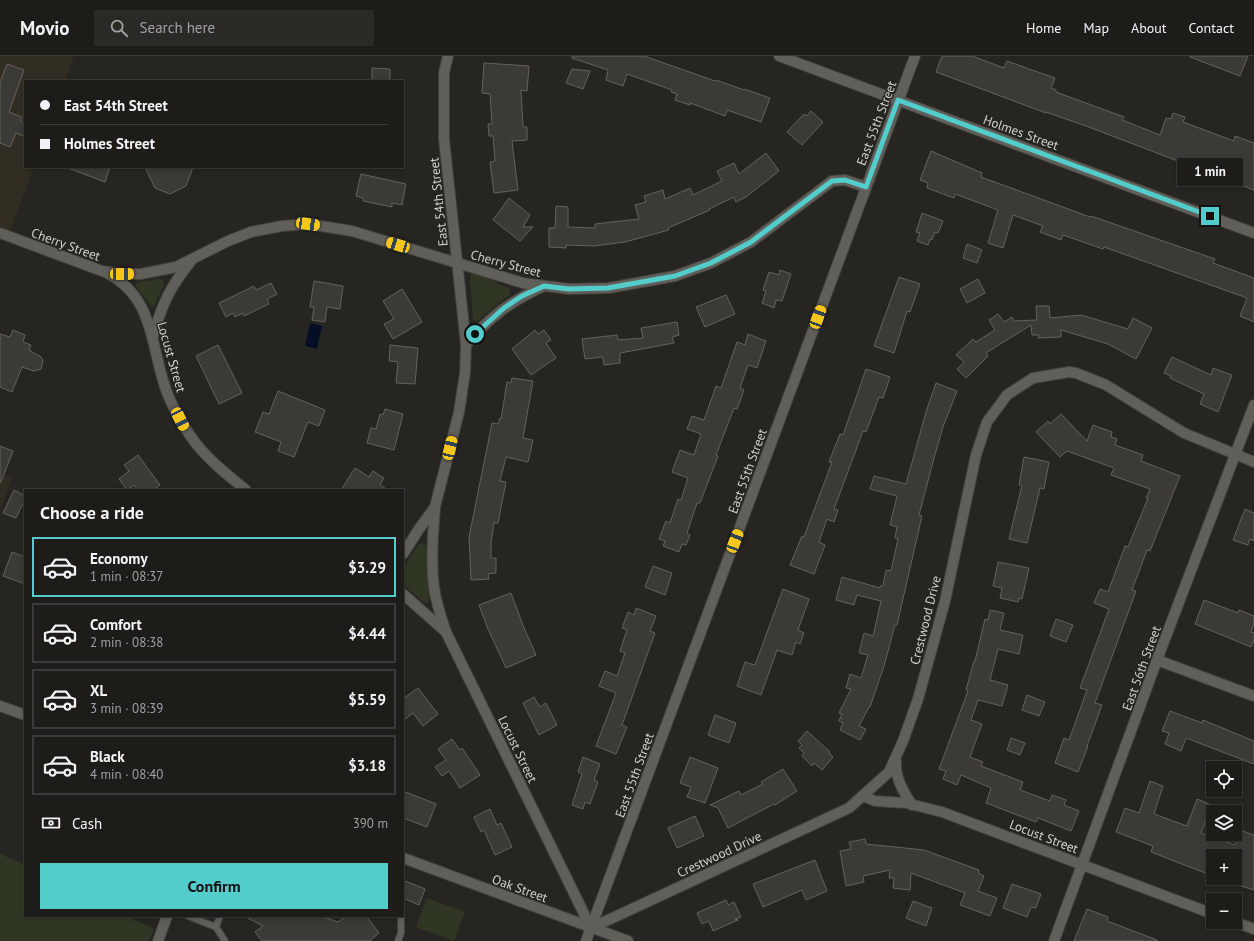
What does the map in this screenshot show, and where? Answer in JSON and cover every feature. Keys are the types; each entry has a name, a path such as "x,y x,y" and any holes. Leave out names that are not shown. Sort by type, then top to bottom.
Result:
{"street":[{"name":"East 54th Street","path":"446,632 438,607 434,586 433,566 435,507 459,412 465,373 466,345 444,139 444,73 448,56"},
{"name":"Holmes Street","path":"780,56 1254,233"},
{"name":"East 55th Street","path":"586,941 915,56"},
{"name":"Cherry Street","path":"0,233 102,271 122,274 142,274 176,267 228,241 251,232 282,226 308,224 352,231 523,283 569,289 608,288 675,276 711,263 751,242 832,181 845,180 866,187"},
{"name":"Cherry Street","path":"153,336 160,311 168,294 194,258"},
{"name":"Locust Street","path":"102,271 122,283 138,301 146,314 153,336 155,352 168,394 184,427 206,456 245,489"},
{"path":"466,345 475,334 504,308 522,296 544,286"},
{"name":"Crestwood Drive","path":"591,928 849,808 889,772 896,758 918,699 945,601 976,455 987,422 1007,395 1033,378 1068,372 1076,373 1106,385 1184,433 1254,462"},
{"name":"East 56th Street","path":"1054,941 1157,660 1254,405"},
{"name":"East 54th Street","path":"404,552 435,507"},
{"name":"Locust Street","path":"404,595 446,632 591,928"},
{"path":"1157,660 1254,696"},
{"path":"0,706 24,715"},
{"path":"896,758 895,771 898,780 912,805"},
{"name":"Locust Street","path":"863,796 875,801 912,805 942,812 1206,911"},
{"name":"Oak Street","path":"404,858 628,941"},
{"path":"158,941 168,917"},
{"path":"1242,925 1254,929"}],"lane":[{"path":"191,917 216,927 225,941"},
{"path":"216,927 220,917"},
{"path":"398,941 401,933 401,917"}],"shaded area":[{"path":"0,56 74,56 65,80 24,80 24,168 34,168 8,236 0,233"},
{"path":"0,473 12,478 0,510"}],"green space":[{"path":"473,272 509,288 510,290 510,294 477,321 473,319 470,279 471,273"},
{"path":"159,279 163,280 164,284 155,304 152,307 135,285 138,282"},
{"path":"423,543 426,546 427,575 430,597 426,603 404,585 404,566 419,544"},
{"path":"0,854 24,865 24,917 129,917 154,929 149,941 0,941"},
{"path":"427,898 465,912 454,941 416,927"}],"water":[{"path":"310,323 322,326 317,349 305,346"}],"building":[{"path":"572,56 644,56 715,81 716,80 770,98 761,122 727,110 725,116 690,103 690,105 675,100 677,94 671,92 672,90 627,74 623,86 606,80 608,70 572,58"},
{"path":"942,56 972,56 1004,68 1007,61 1055,78 1051,88 1056,90 1056,92 1124,117 1122,120 1160,135 1166,118 1171,119 1173,113 1185,117 1183,122 1234,141 1235,136 1254,143 1254,190 1086,126 1046,113 936,72"},
{"path":"1190,56 1248,56 1240,76"},
{"path":"484,63 529,66 527,91 521,90 523,127 527,127 527,140 512,141 518,190 494,193 490,162 495,161 493,136 489,136 488,124 492,124 490,94 482,93"},
{"path":"7,64 24,70 9,112 22,117 20,121 24,123 24,137 16,133 10,147 0,143 0,82"},
{"path":"372,68 390,69 390,80 372,80"},
{"path":"572,69 590,71 583,89 566,83"},
{"path":"811,111 823,122 802,145 787,132 804,114 807,116"},
{"path":"931,151 982,173 981,177 1090,217 1091,216 1215,259 1213,263 1254,278 1254,322 1240,316 1247,298 1104,247 1103,249 1063,235 1061,240 1040,232 1043,226 1013,215 1003,248 988,243 998,210 955,194 954,198 927,188 928,183 920,180"},
{"path":"766,153 779,171 746,197 736,202 734,197 709,209 710,210 668,228 669,230 625,242 594,246 566,245 566,248 549,247 549,228 555,228 556,206 568,207 568,227 595,228 595,224 639,219 635,205 646,202 644,196 663,190 665,199 690,188 693,195 722,181 717,171 734,163 739,174"},
{"path":"68,168 110,168 105,182"},
{"path":"145,168 193,168 186,186 170,194 155,188"},
{"path":"361,174 406,184 402,205 392,203 392,207 363,201 363,198 356,196"},
{"path":"509,198 530,215 523,227 533,227 520,241 493,220"},
{"path":"922,213 943,221 938,233 935,232 928,245 917,241 920,233 916,232"},
{"path":"967,244 982,250 977,263 963,258"},
{"path":"780,270 791,274 782,301 776,300 774,308 762,303 766,291 763,290 769,272 779,275"},
{"path":"899,277 920,284 910,312 907,311 894,353 874,346"},
{"path":"978,279 985,293 967,303 960,289"},
{"path":"314,281 343,286 340,309 327,307 325,322 312,320 314,307 310,307"},
{"path":"271,283 277,294 267,299 269,304 244,316 243,313 235,317 233,313 226,317 219,303 254,286 256,290"},
{"path":"402,289 422,322 393,339 384,324 394,319 383,301"},
{"path":"726,295 735,314 705,327 696,307"},
{"path":"1036,306 1049,306 1050,318 1081,315 1128,329 1133,318 1152,328 1136,359 1108,344 1061,330 1061,337 1038,338 1039,335 1032,335 1031,325 986,353 988,356 966,378 957,369 964,362 956,355 973,339 976,342 995,330 989,320 998,314 1004,322 1012,317 1014,321 1037,320"},
{"path":"677,322 679,335 672,337 674,343 620,353 620,363 604,365 603,357 585,359 582,339 617,335 618,340 643,338 641,328"},
{"path":"13,330 25,335 23,342 31,345 29,350 41,357 43,361 41,369 34,371 22,367 12,392 0,387 0,334 10,337"},
{"path":"535,330 538,334 544,330 551,340 546,343 556,358 531,375 512,349"},
{"path":"748,334 766,341 757,368 748,365 740,388 744,390 737,409 734,408 700,503 697,503 687,533 690,535 686,545 682,544 679,552 663,546 665,541 659,539 666,521 670,523 678,499 681,500 688,478 672,472 680,450 694,455 701,434 687,429 692,416 704,420 716,386 721,388 737,342 745,345"},
{"path":"218,345 242,393 219,404 196,356"},
{"path":"390,345 418,348 415,384 396,383 398,362 389,361"},
{"path":"1172,357 1211,375 1213,368 1232,375 1218,412 1200,404 1204,394 1170,378 1171,376 1164,373"},
{"path":"866,369 890,377 883,398 879,397 866,432 863,431 834,509 838,510 834,522 827,519 819,542 825,545 814,574 790,565 802,536 804,537 832,462 829,462 840,434 843,435"},
{"path":"512,378 533,381 523,438 533,440 528,462 506,457 500,481 506,482 498,523 494,523 491,543 491,558 496,558 496,573 488,574 489,579 471,580 469,537 492,423 498,424 500,418 501,419 507,382 511,383"},
{"path":"936,383 957,391 943,427 919,515 922,516 897,625 895,625 884,666 870,707 859,726 866,729 860,740 840,730 843,723 839,721 842,714 839,713 851,689 846,688 850,674 861,678 868,655 859,653 864,633 873,636 881,601 857,595 854,605 836,600 842,577 880,588 880,586 883,586 886,570 891,571 898,539 895,538 897,527 890,525 897,496 870,489 874,476 906,484 926,412"},
{"path":"278,391 325,410 319,426 308,422 294,457 278,451 281,442 255,432 263,412 269,414"},
{"path":"385,409 403,414 394,450 367,443 371,428 376,429 380,414 383,415"},
{"path":"1061,414 1087,441 1093,425 1112,432 1111,437 1117,439 1115,445 1143,455 1141,461 1180,476 1150,551 1147,550 1132,590 1136,591 1095,703 1102,705 1078,772 1055,763 1064,738 1069,740 1087,690 1080,688 1109,609 1094,603 1100,589 1108,592 1125,546 1128,547 1148,498 1146,498 1150,489 1111,475 1114,468 1067,451 1060,457 1036,432 1048,421 1050,424"},
{"path":"0,446 13,451 1,482 0,482"},
{"path":"138,455 160,485 154,489 137,489 134,485 126,489 119,479 129,471 124,465"},
{"path":"1024,457 1049,462 1044,489 1040,488 1027,543 1009,539 1022,485 1019,485"},
{"path":"355,468 369,477 373,471 384,478 380,485 386,489 342,489"},
{"path":"14,490 24,495 24,501 16,518 3,513"},
{"path":"1245,509 1254,513 1254,541 1250,539 1248,545 1233,540"},
{"path":"12,552 24,557 24,584 3,576"},
{"path":"998,562 1029,568 1022,599 1019,598 1018,602 1000,598 1002,588 993,586"},
{"path":"653,566 672,573 665,595 645,587"},
{"path":"783,589 809,599 798,630 804,633 800,644 796,642 792,655 777,650 761,695 737,686 745,662 755,665"},
{"path":"511,593 536,655 506,668 479,605"},
{"path":"1204,600 1238,613 1239,610 1254,616 1254,623 1251,632 1254,633 1254,640 1251,647 1195,624"},
{"path":"636,608 656,616 650,631 655,633 622,725 627,727 616,754 596,746 616,693 599,686 605,671 617,676 625,653 620,651 627,630 622,628 628,612 634,615"},
{"path":"990,610 1004,613 1000,630 1023,635 1019,654 998,649 990,680 1008,685 1002,706 978,700 971,720 982,724 970,757 983,762 981,766 1023,782 1020,790 1050,801 1052,795 1066,800 1064,805 1079,811 1071,831 1038,818 1036,822 986,803 991,788 961,775 957,785 943,779 946,771 939,769 968,691 966,690 985,619 988,620"},
{"path":"1056,619 1073,625 1066,642 1050,636"},
{"path":"418,688 438,714 423,726 413,713 404,720 404,698"},
{"path":"1027,695 1045,702 1039,716 1022,710"},
{"path":"534,697 540,707 546,703 557,725 539,735 523,703"},
{"path":"1170,711 1202,723 1203,720 1254,741 1254,764 1186,738 1181,751 1165,744 1169,733 1162,731"},
{"path":"715,715 736,723 729,743 708,735"},
{"path":"807,731 830,752 829,753 833,757 822,770 814,763 812,766 802,756 804,753 799,748 802,745 798,741"},
{"path":"1011,738 1025,743 1020,755 1007,750"},
{"path":"452,739 460,750 462,748 480,775 460,788 449,771 442,776 435,767 446,760 438,749"},
{"path":"583,757 600,764 594,780 598,782 590,804 585,802 583,809 572,805 582,774 578,772"},
{"path":"690,757 718,768 705,803 687,797 691,787 680,783"},
{"path":"783,769 797,791 775,805 774,804 728,828 718,808 710,805 739,791 741,795 763,784 761,782"},
{"path":"1150,781 1163,786 1154,814 1187,826 1197,799 1211,805 1206,805 1206,819 1201,833 1206,835 1206,841 1224,841 1235,845 1236,841 1242,841 1242,831 1254,835 1254,890 1238,885 1242,885 1242,849 1206,849 1206,873 1151,852 1153,846 1116,832 1125,808 1139,813"},
{"path":"404,791 436,804 427,827 404,818"},
{"path":"490,809 497,825 501,823 512,847 495,855 484,830 481,832 474,817"},
{"path":"695,816 704,836 677,848 668,828"},
{"path":"865,839 866,844 924,850 979,870 978,873 984,876 978,891 997,898 990,916 960,905 965,893 911,873 910,890 893,888 894,878 889,878 890,870 863,876 864,882 846,886 840,851 851,849 849,842"},
{"path":"815,860 827,891 806,900 802,890 763,907 753,884"},
{"path":"404,880 425,889 419,905 404,898"},
{"path":"1012,884 1041,894 1036,908 1031,907 1027,917 1003,908"},
{"path":"726,900 728,905 734,902 741,917 735,919 738,920 713,931 709,921 702,924 697,913"},
{"path":"913,901 932,908 926,926 906,918"},
{"path":"1087,909 1108,917 1107,921 1157,941 1074,941"},
{"path":"246,917 324,917 338,922 345,917 367,917 379,933 370,941 262,941 255,932 263,926"}],"route":[{"path":"475,334 504,308 522,296 544,286 569,289 608,288 675,276 711,263 751,242 832,181 845,180 866,187 898,100 1210,216"}]}
